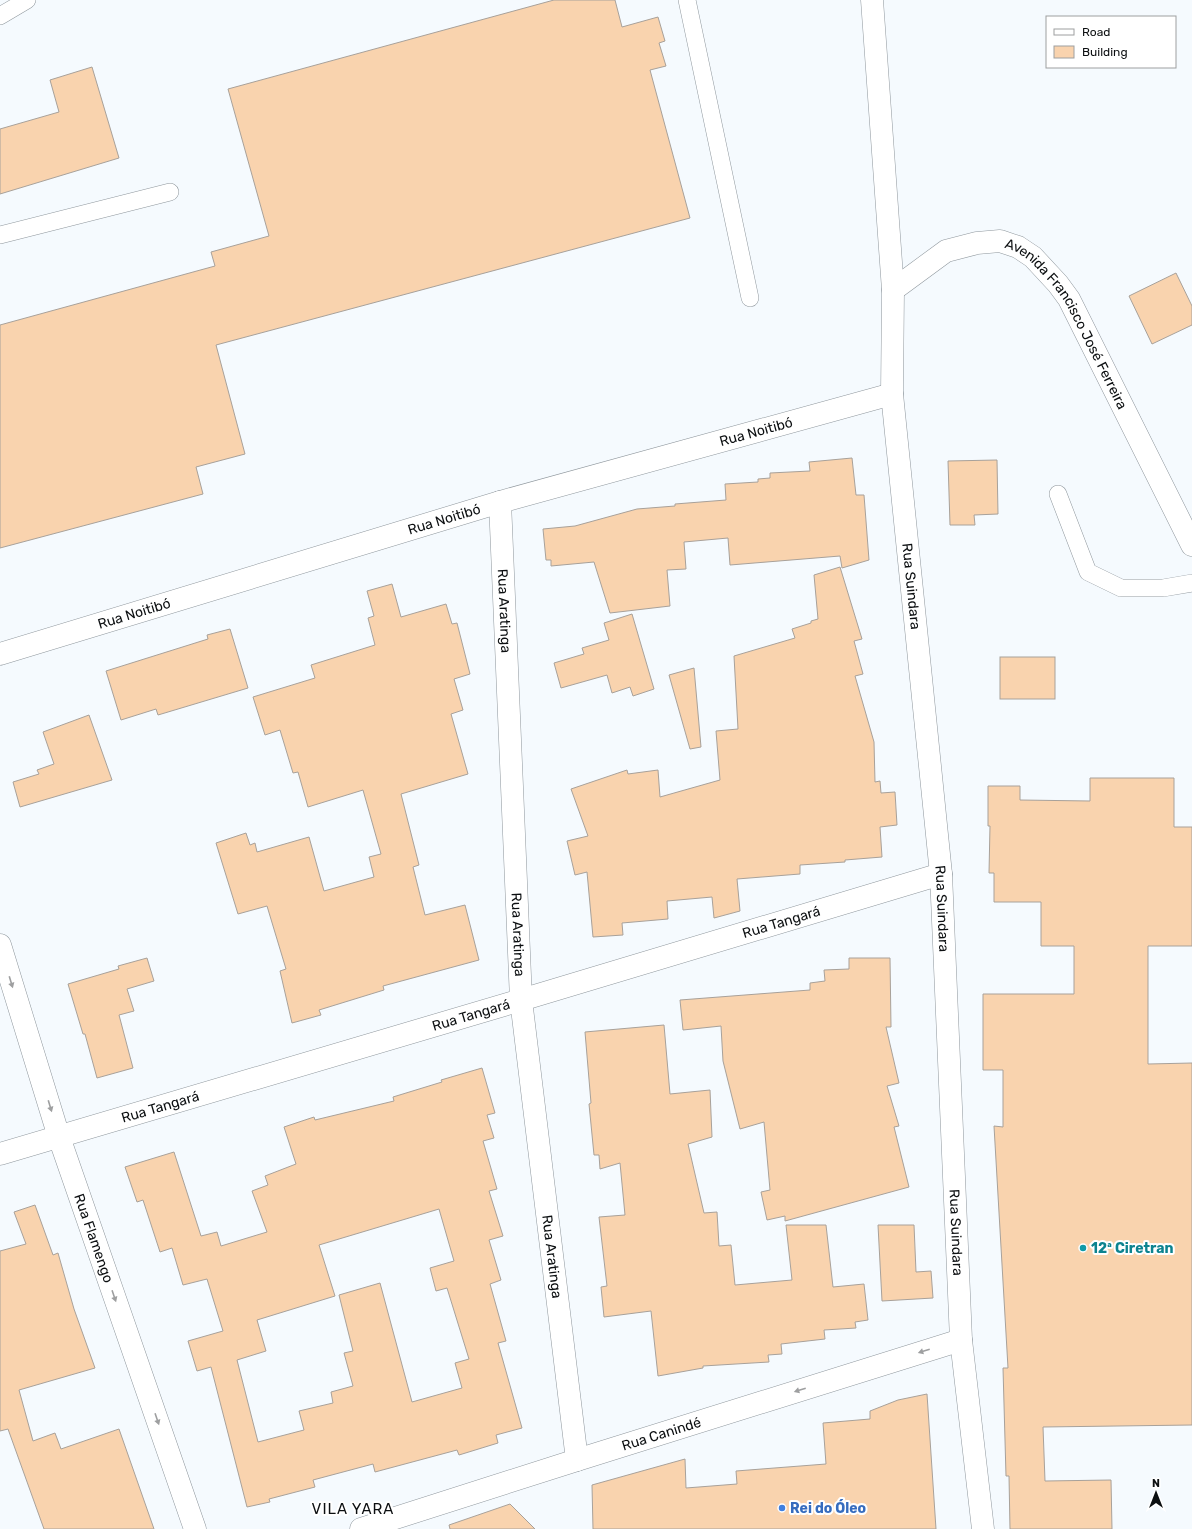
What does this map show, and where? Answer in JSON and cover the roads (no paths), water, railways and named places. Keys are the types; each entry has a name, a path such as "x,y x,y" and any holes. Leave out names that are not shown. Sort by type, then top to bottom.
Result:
{"street":[{"path":"872,0 893,290"},
{"name":"Avenida Francisco José Ferreira","path":"893,290 946,251 977,243 1000,241 1018,247 1033,257 1058,284 1068,299 1192,544"},
{"name":"Rua Suindara","path":"893,290 892,394 941,874 961,1340 983,1529"},
{"name":"Rua Noitibó","path":"0,654 500,502 892,394"},
{"name":"Rua Aratinga","path":"500,502 521,1000 577,1460"},
{"name":"Rua Tangará","path":"0,1154 941,874"},
{"name":"Rua Flamengo","path":"0,945 59,1136 195,1529"},
{"name":"Rua Canindé","path":"361,1529 961,1340"}],"lane":[{"path":"0,16 27,0"},
{"path":"687,0 750,298"},
{"path":"0,235 170,192"},
{"path":"1058,494 1088,572 1121,588 1163,588 1192,583"}],"place":[{"name":"12ª Ciretran","path":"1083,1248"},
{"name":"Rei do Óleo","path":"782,1508"}],"district":[{"name":"VILA YARA","path":"353,1509"}]}
